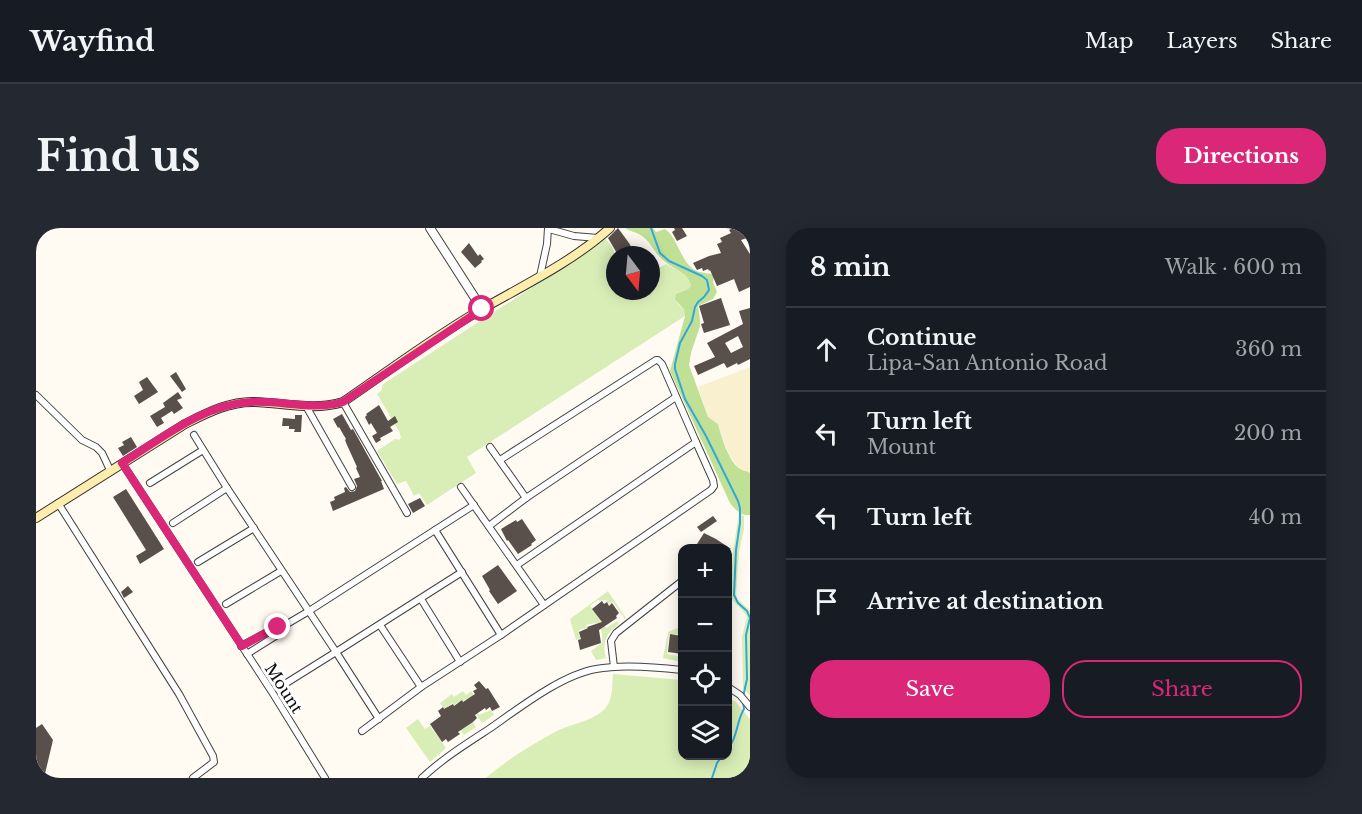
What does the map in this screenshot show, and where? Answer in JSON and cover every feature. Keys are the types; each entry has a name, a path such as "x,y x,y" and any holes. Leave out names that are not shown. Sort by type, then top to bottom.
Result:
{"main road":[{"path":"36,518 185,424 211,411 254,401 306,406 332,406 343,402 482,309 540,276 610,228"}],"street":[{"path":"430,228 482,309"},
{"path":"540,276 549,228 574,236 598,238"},
{"path":"362,731 421,687 501,635 714,486 662,364 658,360 500,460"},
{"path":"36,395 82,440 102,453 110,470"},
{"path":"489,526 526,498 676,397"},
{"path":"343,402 407,513"},
{"path":"306,406 352,487"},
{"path":"194,435 379,718"},
{"path":"517,565 696,442"},
{"path":"490,447 526,498"},
{"path":"150,483 203,450"},
{"name":"Mount","path":"122,463 325,778"},
{"path":"461,487 544,605"},
{"path":"173,523 227,488"},
{"path":"58,503 179,694 213,756 214,762 193,778"},
{"path":"242,646 309,611 474,505"},
{"path":"198,562 254,528"},
{"path":"435,530 501,635"},
{"path":"226,604 281,571"},
{"path":"280,687 462,572"},
{"path":"614,667 611,641 616,633 678,585"},
{"path":"421,599 460,662"},
{"path":"247,654 287,624"},
{"path":"380,625 421,687"},
{"path":"422,778 523,705 576,674 614,667 678,670"},
{"path":"732,690 746,701"}],"shaded area":[{"path":"750,367 750,473 739,469 729,454 718,424 708,417 698,387"}],"green space":[{"path":"625,228 653,228 656,232 665,229 693,269 714,275 713,282 717,292 713,299 698,306 700,326 689,365 708,417 718,424 729,455 736,466 750,473 750,515 736,510 730,503 670,371 685,316 684,310 675,299 676,294 691,286 684,274 660,257 660,246 651,246 638,234"},
{"path":"604,238 611,246 606,246 606,300 660,300 660,267 666,264 678,270 691,286 676,294 678,304 684,310 685,316 467,457 476,473 427,505 419,493 414,496 406,481 397,484 377,451 395,439 401,438 377,394 381,391 383,384 588,251"},
{"path":"739,513 744,516 744,529 739,552 736,595 738,600 750,610 750,695 743,689 742,637 747,616 732,599 733,551"},
{"path":"608,591 626,618 613,602 609,604 606,600 598,600 590,606 606,628 617,621 619,624 606,638 606,658 596,660 591,651 602,643 601,629 595,623 586,625 587,628 579,630 581,638 576,640 570,619"},
{"path":"678,628 678,635 669,634 667,654 678,656 678,661 663,658 668,632"},
{"path":"613,674 678,680 678,760 732,760 732,700 736,702 750,719 750,778 486,778 539,741 563,728 597,715 607,706 612,691"},
{"path":"463,691 466,695 471,691 475,698 470,701 479,715 491,710 494,715 482,723 466,699 454,705 452,703 447,707 463,729 473,722 476,727 464,735 440,703 452,694 454,697"},
{"path":"418,719 425,729 430,726 446,748 430,762 406,728"}],"building":[{"path":"618,228 631,246 613,246 608,238"},
{"path":"674,228 682,228 687,236 677,241 672,232"},
{"path":"742,228 747,238 741,240 750,254 750,287 739,292 734,279 717,286 710,270 703,271 702,268 697,270 693,263 721,253 717,244 722,242 720,238 731,233 729,230"},
{"path":"469,243 478,256 480,254 484,259 475,268 461,252"},
{"path":"721,298 730,325 704,333 701,324 704,323 699,306"},
{"path":"750,308 750,359 727,368 724,363 698,375 694,366 715,357 707,343 743,324 739,311","holes":["738,336 743,347 731,353 725,343"]},
{"path":"176,372 186,389 182,392 170,376"},
{"path":"147,377 158,392 139,404 134,396 143,390 139,382"},
{"path":"178,392 182,398 177,400 183,408 174,414 172,411 161,418 164,423 157,427 150,416 165,407 163,403"},
{"path":"379,405 388,421 395,416 398,422 390,427 393,431 376,443 372,436 377,433 365,417"},
{"path":"342,414 351,430 353,429 382,481 384,489 333,511 330,502 335,500 334,497 345,492 346,487 350,492 355,491 357,486 354,479 360,477 346,439 333,419"},
{"path":"295,415 302,415 301,432 294,432 295,429 289,429 289,426 282,426 283,418 295,419"},
{"path":"131,437 137,447 123,456 118,448 124,445 122,442"},
{"path":"126,489 164,549 140,564 136,556 146,550 113,497"},
{"path":"420,498 425,506 413,513 408,504"},
{"path":"713,516 717,521 701,532 697,527"},
{"path":"522,519 536,540 518,554 501,529"},
{"path":"704,533 724,544 697,544"},
{"path":"498,565 517,591 498,604 482,576"},
{"path":"128,586 133,592 124,598 121,592"},
{"path":"602,601 604,604 607,602 609,606 612,603 619,613 617,618 599,630 601,643 580,650 579,632 602,622 592,609"},
{"path":"670,634 678,635 678,653 668,652"},
{"path":"479,681 486,689 488,688 500,707 492,711 490,707 486,710 485,708 475,715 477,718 473,722 458,732 460,734 448,742 446,739 442,742 430,724 441,716 438,711 443,707 444,709 453,704 454,706 475,694 473,691 477,689 474,685"},
{"path":"42,724 53,740 44,778 37,778 36,728"}],"waterway":[{"path":"651,228 660,253 669,261 702,276 707,280 709,290 695,307 692,321 680,343 675,369 685,399 706,436 740,508 734,595 750,618 746,635 747,679 743,697"},
{"path":"732,743 744,709 743,702"},
{"path":"712,778 719,760"}],"route":[{"path":"278,627 242,646 122,463 185,424 211,411 239,403 254,401 332,406 343,402 482,309"}]}
